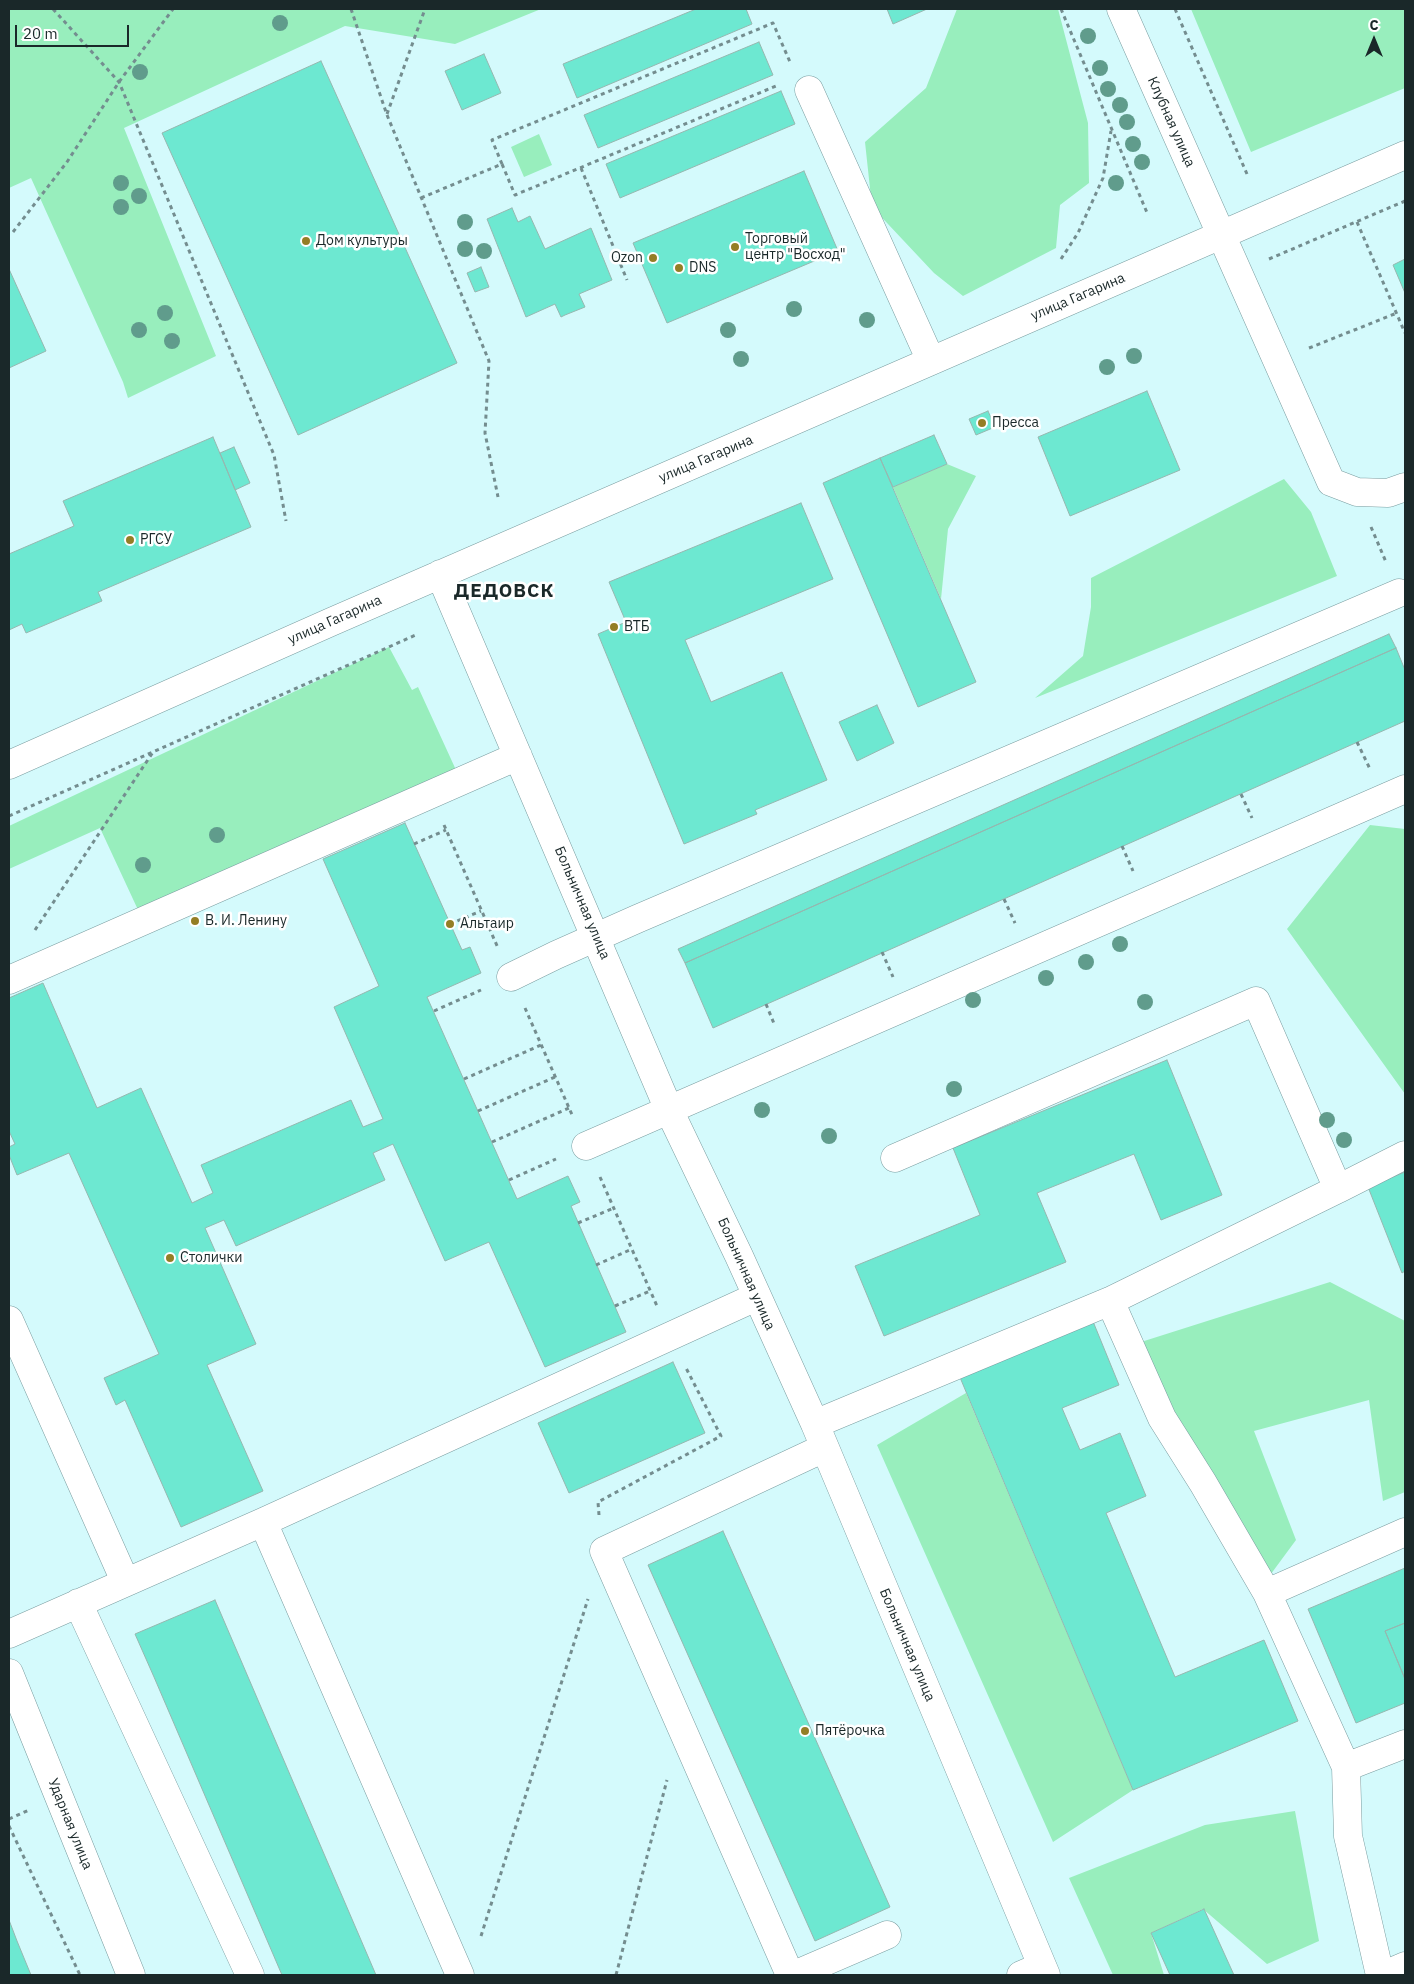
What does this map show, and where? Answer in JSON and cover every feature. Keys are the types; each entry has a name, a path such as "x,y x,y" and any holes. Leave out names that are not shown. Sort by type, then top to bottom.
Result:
{"street":[{"name":"Клубная улица","path":"1121,9 1220,236 1331,482 1357,492 1388,493 1405,486"},
{"path":"809,90 931,361"},
{"name":"улица Гагарина","path":"9,765 440,574 1405,155"},
{"name":"Больничная улица","path":"440,574 669,1110 739,1256 819,1436 1036,1972"},
{"path":"511,977 596,937 1399,593"},
{"path":"9,980 518,756"},
{"path":"586,1146 1405,789"},
{"path":"895,1158 1256,1001 1338,1189"},
{"path":"790,1975 604,1551 819,1436 1110,1300 1405,1155"},
{"path":"9,1634 125,1581 263,1522 756,1297"},
{"path":"1110,1300 1162,1418 1203,1482 1267,1593 1346,1767 1348,1836 1382,1975 1405,1966"},
{"path":"9,1320 125,1581"},
{"path":"263,1522 460,1975"},
{"path":"1267,1593 1405,1532"},
{"path":"78,1603 250,1975"},
{"name":"Ударная улица","path":"9,1673 131,1975"},
{"path":"1346,1767 1405,1744"},
{"path":"794,1975 887,1935"}],"path":[{"path":"53,9 120,82 274,455 286,521"},
{"path":"13,232 67,162 120,82 173,9"},
{"path":"351,9 387,115 489,361 485,433 498,497"},
{"path":"387,115 425,9"},
{"path":"1060,9 1148,215"},
{"path":"1175,9 1247,174"},
{"path":"778,85 515,195 492,140 773,23 792,68"},
{"path":"1061,259 1078,233 1103,178 1111,130"},
{"path":"421,198 502,164"},
{"path":"581,168 627,280"},
{"path":"1268,260 1405,201"},
{"path":"1357,222 1405,333"},
{"path":"1278,361 1397,313"},
{"path":"1357,492 1399,593"},
{"path":"9,816 418,634"},
{"path":"30,938 154,752"},
{"path":"430,795 670,1336 721,1436 598,1502 604,1551 480,1938"},
{"path":"414,844 446,830"},
{"path":"450,924 482,911"},
{"path":"434,1011 511,977"},
{"path":"464,1079 541,1045"},
{"path":"478,1111 556,1077"},
{"path":"492,1142 569,1108"},
{"path":"509,1180 586,1146"},
{"path":"578,1223 614,1208"},
{"path":"596,1265 632,1249"},
{"path":"615,1306 650,1291"},
{"path":"616,1975 681,1728"},
{"path":"9,1826 80,1975"}],"green space":[{"path":"9,9 541,9 455,44 345,26 124,128 216,356 128,398 123,382 31,178 9,188"},
{"path":"957,9 1058,9 1088,123 1089,183 1060,205 1056,248 963,296 934,273 872,207 865,142 926,88"},
{"path":"1191,9 1405,9 1405,88 1251,152"},
{"path":"539,134 552,165 524,177 511,147"},
{"path":"947,464 976,476 948,529 941,599 893,487"},
{"path":"1284,479 1311,512 1337,576 1035,698 1083,656 1091,607 1091,578"},
{"path":"389,647 412,690 418,687 456,770 139,912 100,828 9,869 9,826"},
{"path":"1370,825 1405,829 1405,1094 1287,929"},
{"path":"1330,1282 1405,1321 1405,1492 1383,1501 1369,1400 1254,1431 1296,1540 1265,1582 1119,1349"},
{"path":"966,1393 1133,1790 1053,1842 877,1445"},
{"path":"1295,1811 1319,1941 1267,1964 1203,1909 1151,1933 1164,1975 1113,1975 1069,1878 1205,1825"}],"building":[{"path":"696,9 746,9 752,24 577,98 563,64"},
{"path":"887,9 927,9 893,24"},
{"path":"759,42 773,75 598,148 584,115"},
{"path":"484,54 501,93 462,110 445,71"},
{"name":"Дом культуры","path":"321,61 457,363 298,435 162,133"},
{"path":"781,91 795,124 620,198 606,164"},
{"name":"Торговый центр \"Восход\"","path":"804,171 838,251 667,323 633,243"},
{"path":"512,208 518,222 530,216 545,249 591,228 612,280 579,294 585,307 561,317 555,304 526,317 487,219"},
{"path":"1405,259 1405,293 1393,265"},
{"path":"481,267 489,287 475,292 467,273"},
{"path":"9,269 46,351 9,368"},
{"path":"1147,391 1180,470 1070,516 1038,437"},
{"name":"Пресса","path":"988,411 995,427 976,435 969,419"},
{"path":"934,435 947,464 893,487 880,458"},
{"name":"РГСУ","path":"213,437 251,527 98,592 102,601 26,633 22,624 9,630 9,554 74,526 63,501"},
{"path":"234,447 250,483 235,490 220,453"},
{"path":"880,458 976,682 918,707 823,483"},
{"path":"801,503 833,579 685,640 711,702 782,672 827,780 755,810 757,814 684,844 598,634 626,622 609,582"},
{"path":"1389,634 1396,648 685,963 678,949"},
{"path":"1396,648 1405,670 1405,721 713,1028 685,963"},
{"path":"877,705 894,743 857,761 839,722"},
{"path":"405,823 462,950 470,947 481,973 427,997 517,1199 568,1176 580,1202 571,1206 626,1332 545,1367 489,1242 445,1261 393,1144 373,1153 385,1180 236,1246 224,1220 205,1228 256,1344 207,1365 263,1491 181,1527 125,1400 116,1405 104,1378 159,1354 69,1153 17,1175 9,1155 9,1147 15,1144 9,1131 9,998 43,983 97,1108 141,1088 192,1203 213,1193 201,1165 351,1100 363,1127 383,1119 334,1007 379,986 323,859"},
{"path":"1167,1060 1222,1195 1161,1220 1134,1154 1037,1193 1066,1262 884,1336 855,1266 980,1215 953,1148"},
{"path":"1405,1172 1405,1271 1402,1273 1368,1187"},
{"path":"1092,1319 1119,1385 1062,1408 1080,1450 1120,1433 1146,1496 1106,1513 1175,1677 1264,1640 1298,1721 1133,1790 959,1375"},
{"path":"673,1362 705,1433 569,1493 538,1423"},
{"path":"723,1531 890,1907 815,1941 648,1565"},
{"path":"1405,1568 1405,1623 1385,1631 1405,1679 1405,1703 1356,1723 1308,1609"},
{"path":"215,1600 376,1975 282,1975 135,1634"},
{"path":"1405,1623 1405,1679 1385,1631"},
{"path":"1204,1909 1234,1975 1170,1975 1151,1933"},
{"path":"9,1920 17,1941 31,1975 9,1975"}],"place":[{"name":"Дом культуры","path":"306,241"},
{"name":"Торговый центр \"Восход\"","path":"735,247"},
{"name":"Ozon","path":"653,258"},
{"name":"DNS","path":"679,268"},
{"name":"Пресса","path":"982,423"},
{"name":"РГСУ","path":"130,540"},
{"name":"ВТБ","path":"614,627"},
{"name":"В. И. Ленину","path":"195,921"},
{"name":"Альтаир","path":"450,924"},
{"name":"Столички","path":"170,1258"},
{"name":"Пятёрочка","path":"805,1731"}],"district":[{"name":"ДЕДОВСК","path":"504,592"}]}
